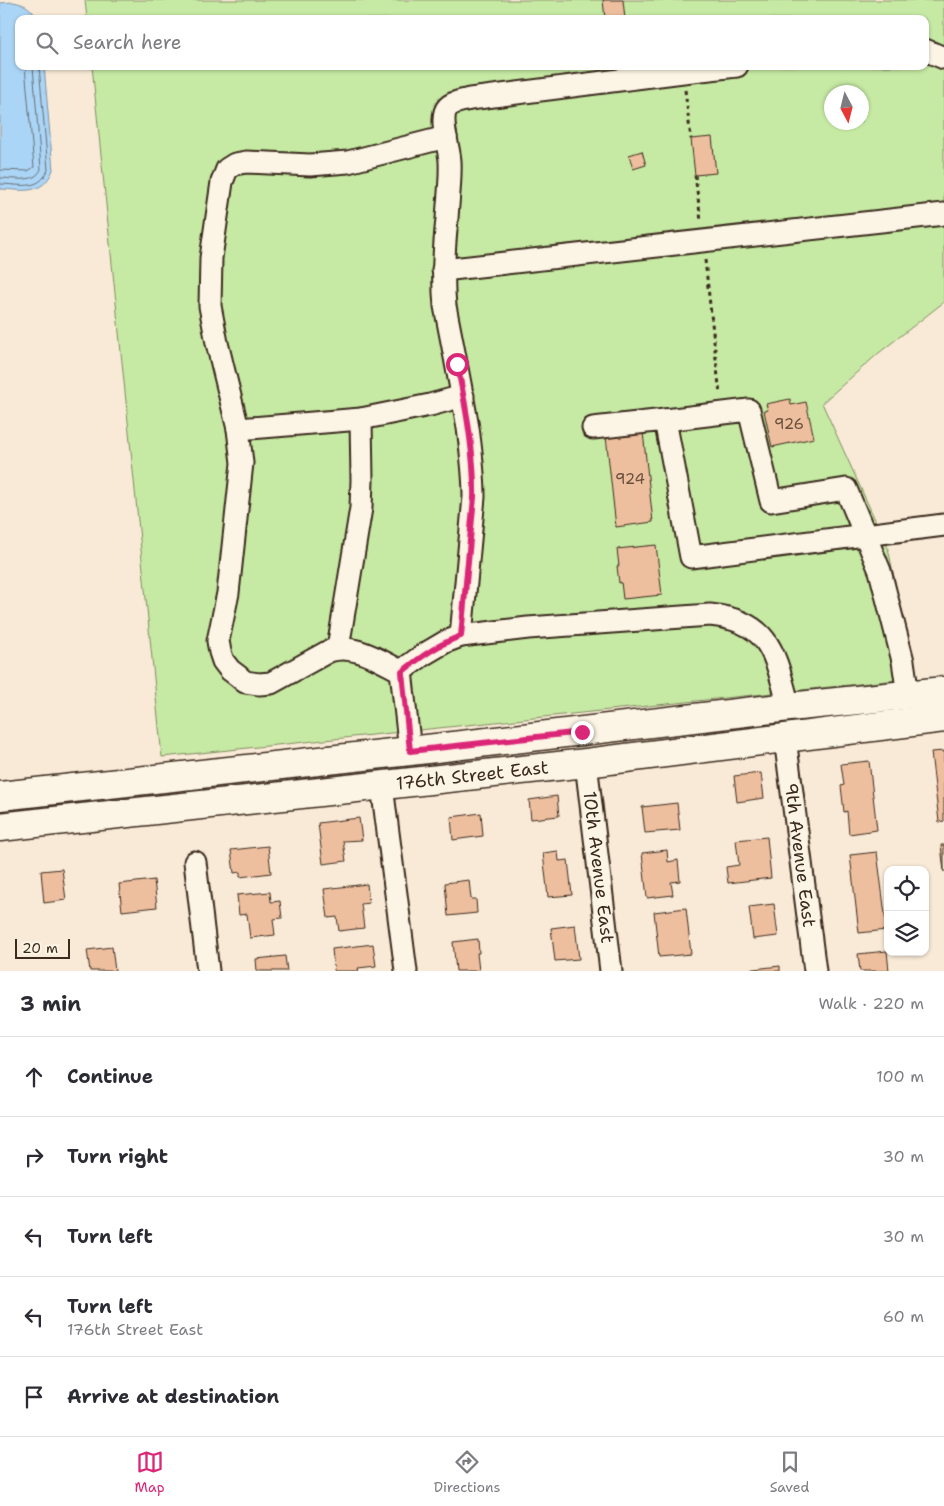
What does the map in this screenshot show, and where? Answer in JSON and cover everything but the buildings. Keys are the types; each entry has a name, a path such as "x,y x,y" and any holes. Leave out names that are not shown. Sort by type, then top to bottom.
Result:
{"main road":[{"name":"176th Street East","path":"0,796 944,690"},
{"name":"176th Street East","path":"0,827 586,763 944,718"},
{"path":"0,812 109,798 135,781"}],"street":[{"path":"929,52 944,58"},
{"path":"461,636 474,489 473,462 463,396 445,306 443,270 450,175 444,118 445,110 450,104 470,99 701,70"},
{"path":"402,672 365,653 338,648 329,651 271,683 259,684 245,682 230,670 223,661 218,641 228,593 242,463 238,429 220,358 210,306 212,242 222,182 227,169 235,164 246,162 310,166 348,162 446,137"},
{"path":"443,270 944,214"},
{"path":"238,429 361,419 463,396"},
{"path":"593,428 750,410 771,501 846,489 880,571 903,661 908,695"},
{"path":"338,648 360,508 362,480 361,419"},
{"path":"665,420 692,557 944,525"},
{"path":"402,672 422,655 445,642 461,636 528,628 710,615 723,616 735,619 757,630 771,647 789,707"},
{"path":"402,672 410,751"},
{"name":"9th Avenue East","path":"785,738 815,971"},
{"name":"10th Avenue East","path":"586,763 611,971"},
{"path":"382,786 406,971"},
{"path":"195,862 208,971"}],"path":[{"path":"682,72 691,139"},
{"path":"696,175 722,413"}],"green space":[{"path":"85,0 944,0 944,302 880,352 822,403 888,548 915,678 162,757 92,70 929,70 929,15 87,15"}],"water":[{"path":"13,2 21,4 28,7 35,15 15,15 15,70 44,70 53,170 43,184 31,190 0,189 0,3"}],"route":[{"path":"457,364 473,462 474,482 461,636 445,642 422,655 402,672 410,751 582,732"}]}
